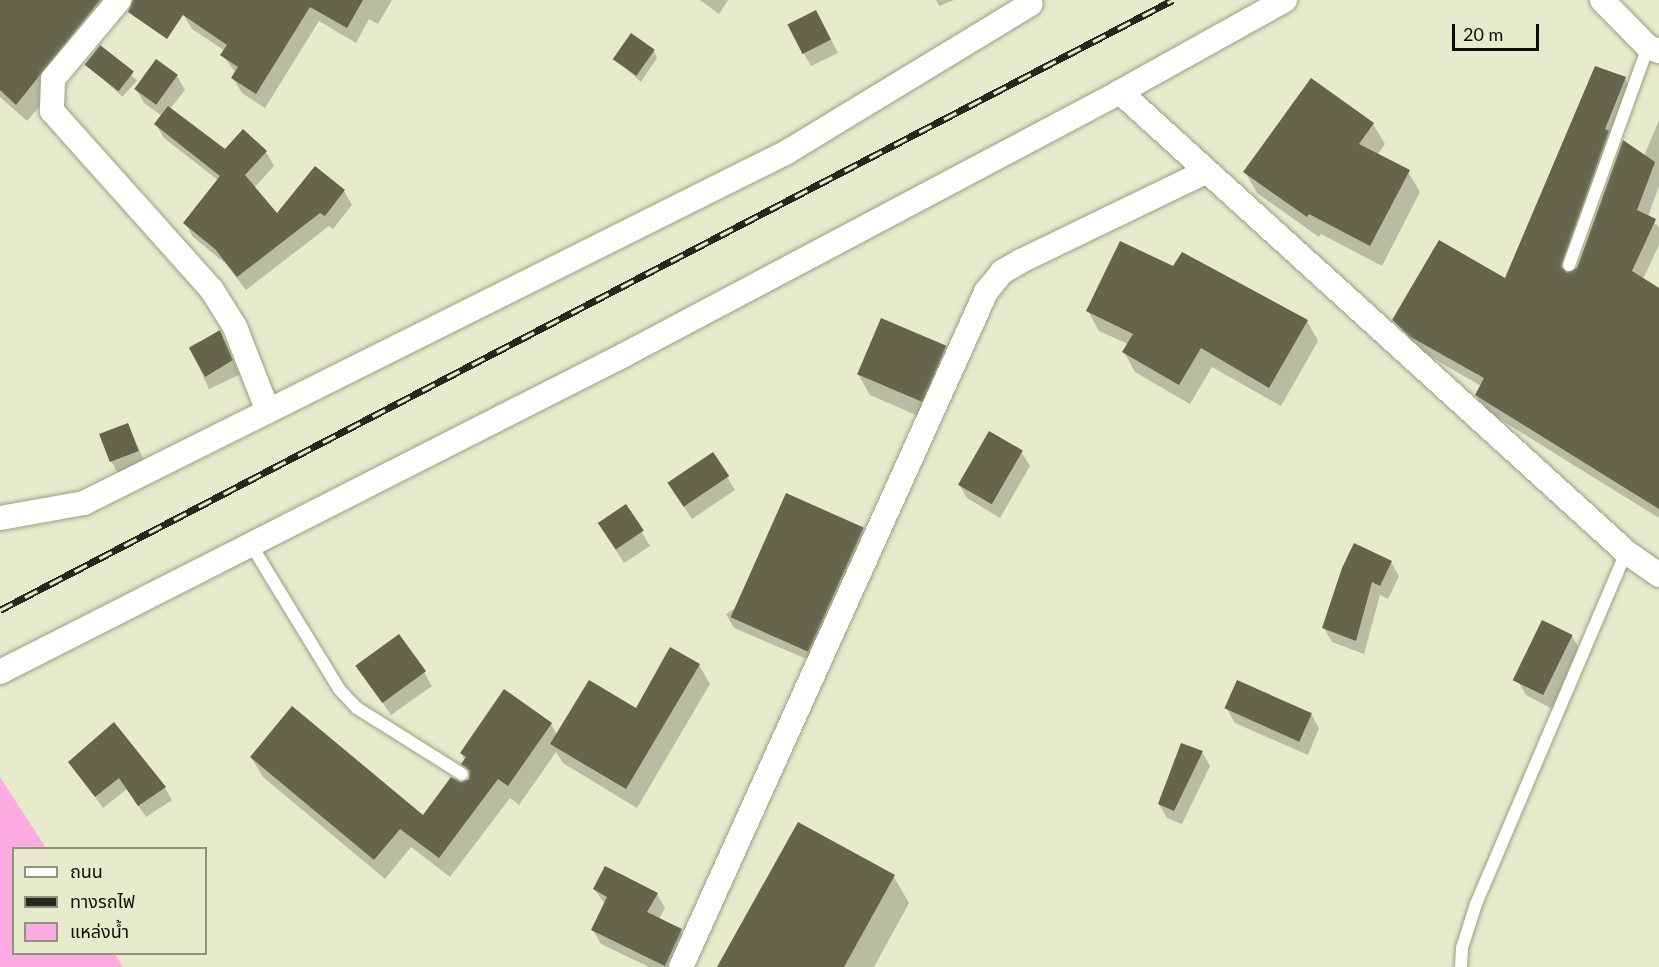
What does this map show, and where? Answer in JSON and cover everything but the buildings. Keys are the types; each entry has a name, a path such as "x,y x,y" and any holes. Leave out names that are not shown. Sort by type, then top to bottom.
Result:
{"street":[{"path":"118,0 54,79 52,111 212,290 235,327 268,411"},
{"path":"0,518 84,503 787,152 1030,0"},
{"path":"0,672 624,355 1120,93 1285,0"},
{"path":"1602,0 1653,49"},
{"path":"1120,93 1205,172 1419,360 1626,552 1659,575"},
{"path":"681,967 986,292 1002,272 1023,260 1205,172"}],"lane":[{"path":"1569,266 1653,49"},
{"path":"250,543 339,689 357,708 462,774"},
{"path":"1461,967 1462,948 1476,904 1626,552"}],"water":[{"path":"0,777 45,847 12,847 12,955 116,955 123,967 0,967"}],"railway":[{"path":"0,610 1173,0"}]}
